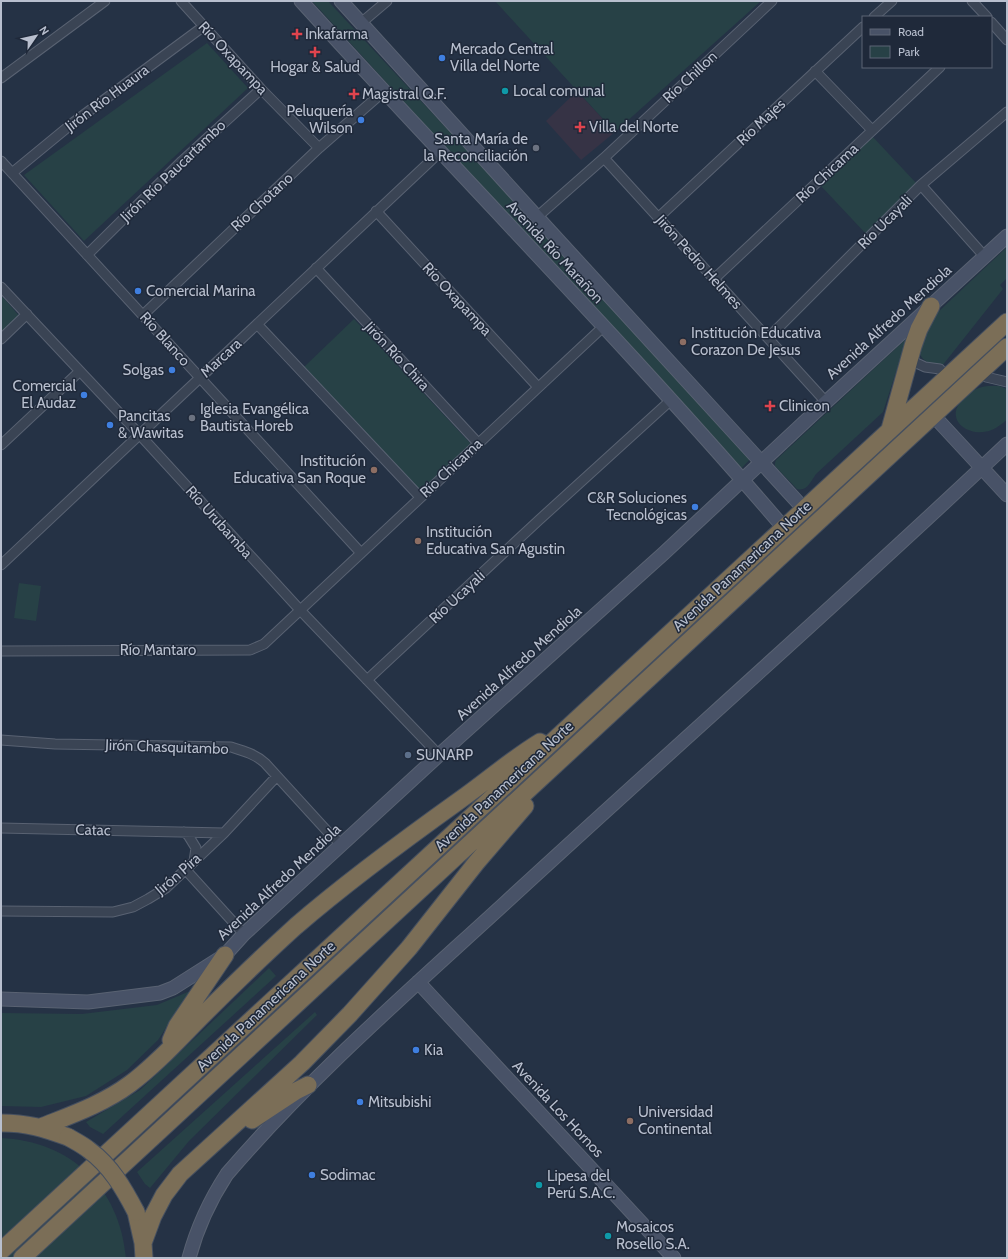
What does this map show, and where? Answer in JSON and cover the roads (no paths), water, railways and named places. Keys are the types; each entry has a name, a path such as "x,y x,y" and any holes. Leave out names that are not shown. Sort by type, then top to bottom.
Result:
{"highway":[{"path":"890,430 919,328 931,306"},
{"name":"Avenida Panamericana Norte","path":"1,1251 1007,322"},
{"name":"Avenida Panamericana Norte","path":"22,1258 1007,347"},
{"path":"41,1127 86,1109 110,1097 129,1084 164,1055 262,958 346,885 409,836 519,756 573,722"},
{"path":"144,1251 154,1216 164,1195 180,1174 302,1063 350,1014 409,948 491,845 594,730"},
{"path":"164,1055 177,1026 225,955"},
{"path":"215,1142 244,1126 296,1090 308,1085"},
{"path":"1,1123 19,1123 41,1127 68,1137 90,1151 109,1168 124,1189 136,1212 144,1251"}],"main road":[{"name":"Avenida Río Marañon","path":"301,1 383,92 671,400 784,528"},
{"name":"Avenida Río Marañon","path":"341,1 804,509"},
{"name":"Avenida Alfredo Mendiola","path":"1,999 88,1002 160,993 173,988 225,955 244,934 439,755 762,463 826,402 1007,236"},
{"path":"933,416 1007,495"},
{"path":"188,1258 202,1220 218,1188 227,1174 308,1085 418,982 888,555 1007,444"},
{"name":"Avenida Los Hornos","path":"418,982 674,1258"}],"street":[{"path":"1,78 105,1"},
{"name":"Río Oxapampa","path":"181,1 261,89 319,148"},
{"path":"361,23 386,1"},
{"name":"Río Chillon","path":"537,217 604,158 772,1"},
{"path":"875,16 892,1"},
{"path":"972,1 986,16"},
{"path":"992,23 1007,40"},
{"name":"Jirón Río Huaura","path":"12,173 74,122 204,26"},
{"name":"Río Majes","path":"659,217 862,28"},
{"name":"Río Chicama","path":"714,279 939,68"},
{"path":"815,71 872,130"},
{"name":"Jirón Río Paucartambo","path":"87,255 182,161 261,89"},
{"name":"Río Chotano","path":"143,315 319,148 383,92"},
{"name":"Río Ucayali","path":"768,338 921,185 1007,112"},
{"name":"Marcara","path":"1,565 440,152"},
{"name":"Jirón Pedro Helmes","path":"604,158 826,402"},
{"name":"Río Blanco","path":"1,162 361,553"},
{"path":"921,185 984,256"},
{"name":"Río Oxapampa","path":"376,211 538,386"},
{"name":"Jirón Río Chira","path":"316,268 478,443"},
{"name":"Río Urubamba","path":"1,287 140,435 300,611 439,755"},
{"path":"1,339 27,314"},
{"path":"258,324 420,497"},
{"name":"Río Chicama","path":"300,611 538,386 603,327"},
{"path":"910,360 925,367 940,369"},
{"path":"1,445 80,371"},
{"path":"986,377 1007,382"},
{"name":"Río Ucayali","path":"367,680 671,400"},
{"name":"Río Mantaro","path":"1,651 250,650 264,644 300,611"},
{"name":"Jirón Chasquitambo","path":"1,740 55,744 231,748 257,756 266,763 327,831 342,845"},
{"name":"Jirón Pira","path":"1,911 113,912 133,907 166,888 224,833 277,776"},
{"name":"Catac","path":"1,828 224,833"},
{"path":"184,832 188,835 196,848 194,861"},
{"path":"185,869 244,934"}],"place":[{"name":"Inkafarma","path":"297,34"},
{"name":"Hogar & Salud","path":"315,52"},
{"name":"Mercado Central Villa del Norte","path":"442,58"},
{"name":"Local comunal","path":"505,91"},
{"name":"Magistral Q.F.","path":"354,94"},
{"name":"Peluquería Wilson","path":"361,120"},
{"name":"Villa del Norte","path":"580,127"},
{"name":"Santa María de la Reconciliación","path":"536,148"},
{"name":"Comercial Marina","path":"138,291"},
{"name":"Institución Educativa Corazon De Jesus","path":"683,342"},
{"name":"Solgas","path":"172,370"},
{"name":"Comercial El Audaz","path":"84,395"},
{"name":"Clinicon","path":"770,406"},
{"name":"Iglesia Evangélica Bautista Horeb","path":"192,418"},
{"name":"Pancitas & Wawitas","path":"110,425"},
{"name":"Institución Educativa San Roque","path":"374,470"},
{"name":"C&R Soluciones Tecnológicas","path":"695,507"},
{"name":"Institución Educativa San Agustin","path":"418,541"},
{"name":"SUNARP","path":"408,755"},
{"name":"Kia","path":"416,1050"},
{"name":"Mitsubishi","path":"360,1102"},
{"name":"Universidad Continental","path":"630,1121"},
{"name":"Sodimac","path":"312,1175"},
{"name":"Lipesa del Perú S.A.C.","path":"539,1185"},
{"name":"Mosaicos Rosello S.A.","path":"608,1236"}]}
